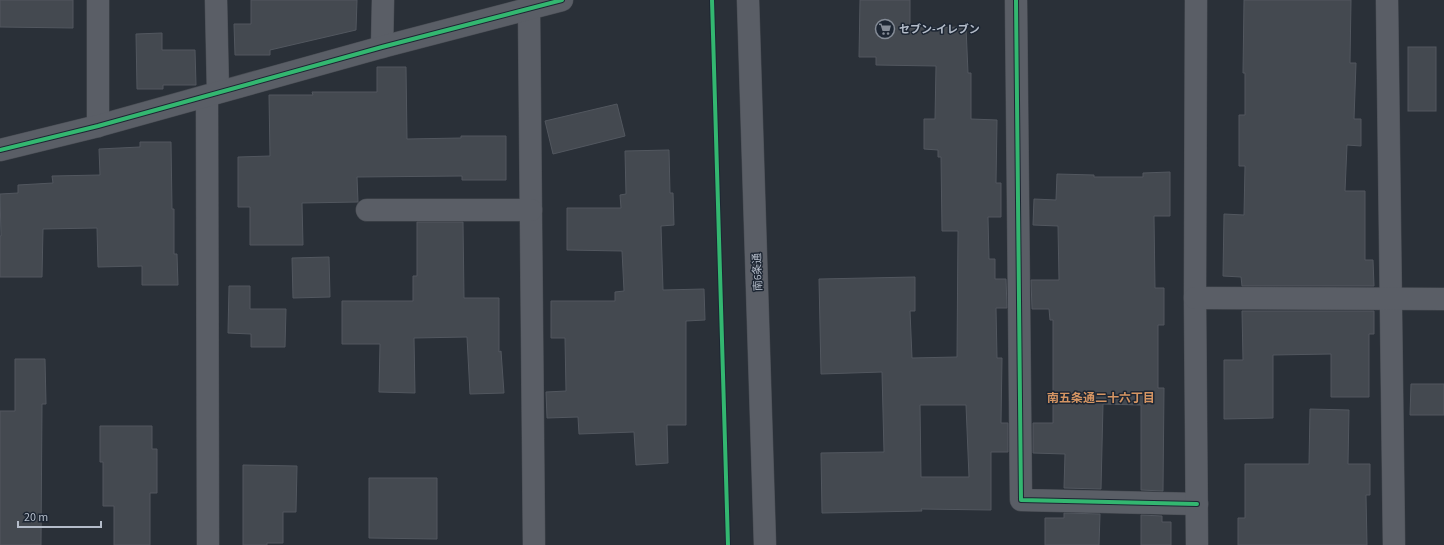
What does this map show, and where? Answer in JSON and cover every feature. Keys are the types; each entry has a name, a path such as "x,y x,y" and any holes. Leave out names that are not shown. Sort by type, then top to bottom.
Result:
{"street":[{"path":"98,0 98,126"},
{"path":"208,545 212,94 216,0"},
{"path":"382,46 383,0"},
{"path":"0,150 98,126 382,46 562,0"},
{"name":"南6条通","path":"748,0 765,545"},
{"path":"1016,0 1021,500 1196,504"},
{"path":"1196,0 1194,298 1197,545"},
{"path":"1387,0 1394,545"},
{"path":"529,8 534,545"},
{"path":"367,210 531,210"},
{"path":"1194,298 1444,299"}],"building":[{"path":"0,0 73,0 73,28 0,27"},
{"path":"251,0 357,0 356,30 270,50 270,55 235,55 234,24 251,24"},
{"path":"860,0 910,0 910,28 966,27 968,73 971,73 971,119 997,120 996,183 1001,183 1001,217 988,217 989,259 995,259 995,279 1006,279 1007,308 996,308 997,358 1002,358 1001,423 1008,423 1008,452 991,452 991,510 921,509 922,511 822,513 821,453 884,452 882,372 821,374 819,279 915,277 915,311 910,311 912,358 957,357 958,231 942,231 941,157 938,157 938,150 924,149 924,119 935,119 936,66 876,65 876,57 859,57","holes":["920,405 966,405 969,477 921,477"]},
{"path":"1244,0 1351,0 1350,63 1356,63 1354,119 1361,119 1361,146 1347,145 1345,191 1365,191 1365,260 1373,260 1374,286 1242,286 1241,277 1223,276 1224,214 1244,215 1245,166 1239,166 1239,115 1245,115 1245,73 1243,73"},
{"path":"162,33 162,50 195,50 196,85 163,85 163,89 137,89 136,34"},
{"path":"1408,47 1436,47 1436,111 1408,111"},
{"path":"377,67 406,67 407,139 461,138 461,136 506,136 506,180 462,180 462,176 357,177 358,202 302,203 303,245 250,245 250,207 238,207 238,157 270,156 269,95 313,95 312,92 377,92"},
{"path":"617,104 625,136 553,154 545,121"},
{"path":"140,142 171,142 172,209 174,209 174,254 177,254 178,285 142,285 142,266 98,267 97,228 43,229 42,277 0,277 0,194 18,193 18,185 53,183 52,176 100,175 99,149 140,147"},
{"path":"669,150 670,193 673,193 674,225 661,226 663,290 704,289 705,320 686,321 686,425 667,425 668,463 636,465 634,432 579,434 578,417 547,418 546,392 566,391 565,338 551,338 551,301 615,301 615,292 624,291 622,251 567,250 567,208 621,208 620,195 626,194 625,151"},
{"path":"1170,172 1170,216 1154,216 1155,288 1164,288 1164,325 1158,325 1158,388 1164,388 1163,491 1141,490 1141,405 1103,404 1101,489 1064,488 1065,454 1033,453 1033,423 1053,423 1053,320 1050,320 1049,309 1032,309 1031,280 1059,280 1058,226 1033,225 1034,199 1056,200 1057,174 1094,175 1094,177 1143,177 1143,173"},
{"path":"417,222 463,222 464,298 499,298 499,352 501,351 504,393 470,394 467,337 414,338 415,393 379,392 380,344 342,344 342,301 413,301 413,276 417,276"},
{"path":"329,257 330,297 293,298 292,258"},
{"path":"229,286 250,286 250,309 286,309 285,347 251,347 251,334 228,333"},
{"path":"1242,311 1374,311 1374,334 1369,334 1369,397 1331,397 1331,354 1273,355 1273,418 1224,419 1224,360 1243,360"},
{"path":"15,359 45,359 46,404 42,404 41,545 0,545 0,411 15,411"},
{"path":"1411,384 1444,384 1444,415 1410,415"},
{"path":"1310,409 1349,410 1348,464 1370,464 1370,495 1366,495 1367,545 1238,545 1238,518 1245,518 1245,464 1309,464"},
{"path":"100,426 152,426 152,449 157,449 157,493 150,493 150,545 114,545 114,506 103,506 103,462 100,462"},
{"path":"243,465 297,466 296,512 283,512 283,543 243,545"},
{"path":"369,478 437,478 437,539 369,538"},
{"path":"1064,513 1100,514 1099,545 1045,545 1045,518 1064,518"},
{"path":"1141,515 1162,516 1162,522 1171,522 1171,545 1141,545"}],"cycle path":[{"path":"0,150 98,126 382,47 562,0"},
{"path":"712,0 728,545"},
{"path":"1016,0 1021,500 1197,504"}],"place":[{"name":"セブン-イレブン","path":"885,29"}],"district":[{"name":"南五条通二十六丁目","path":"1101,398"}]}
